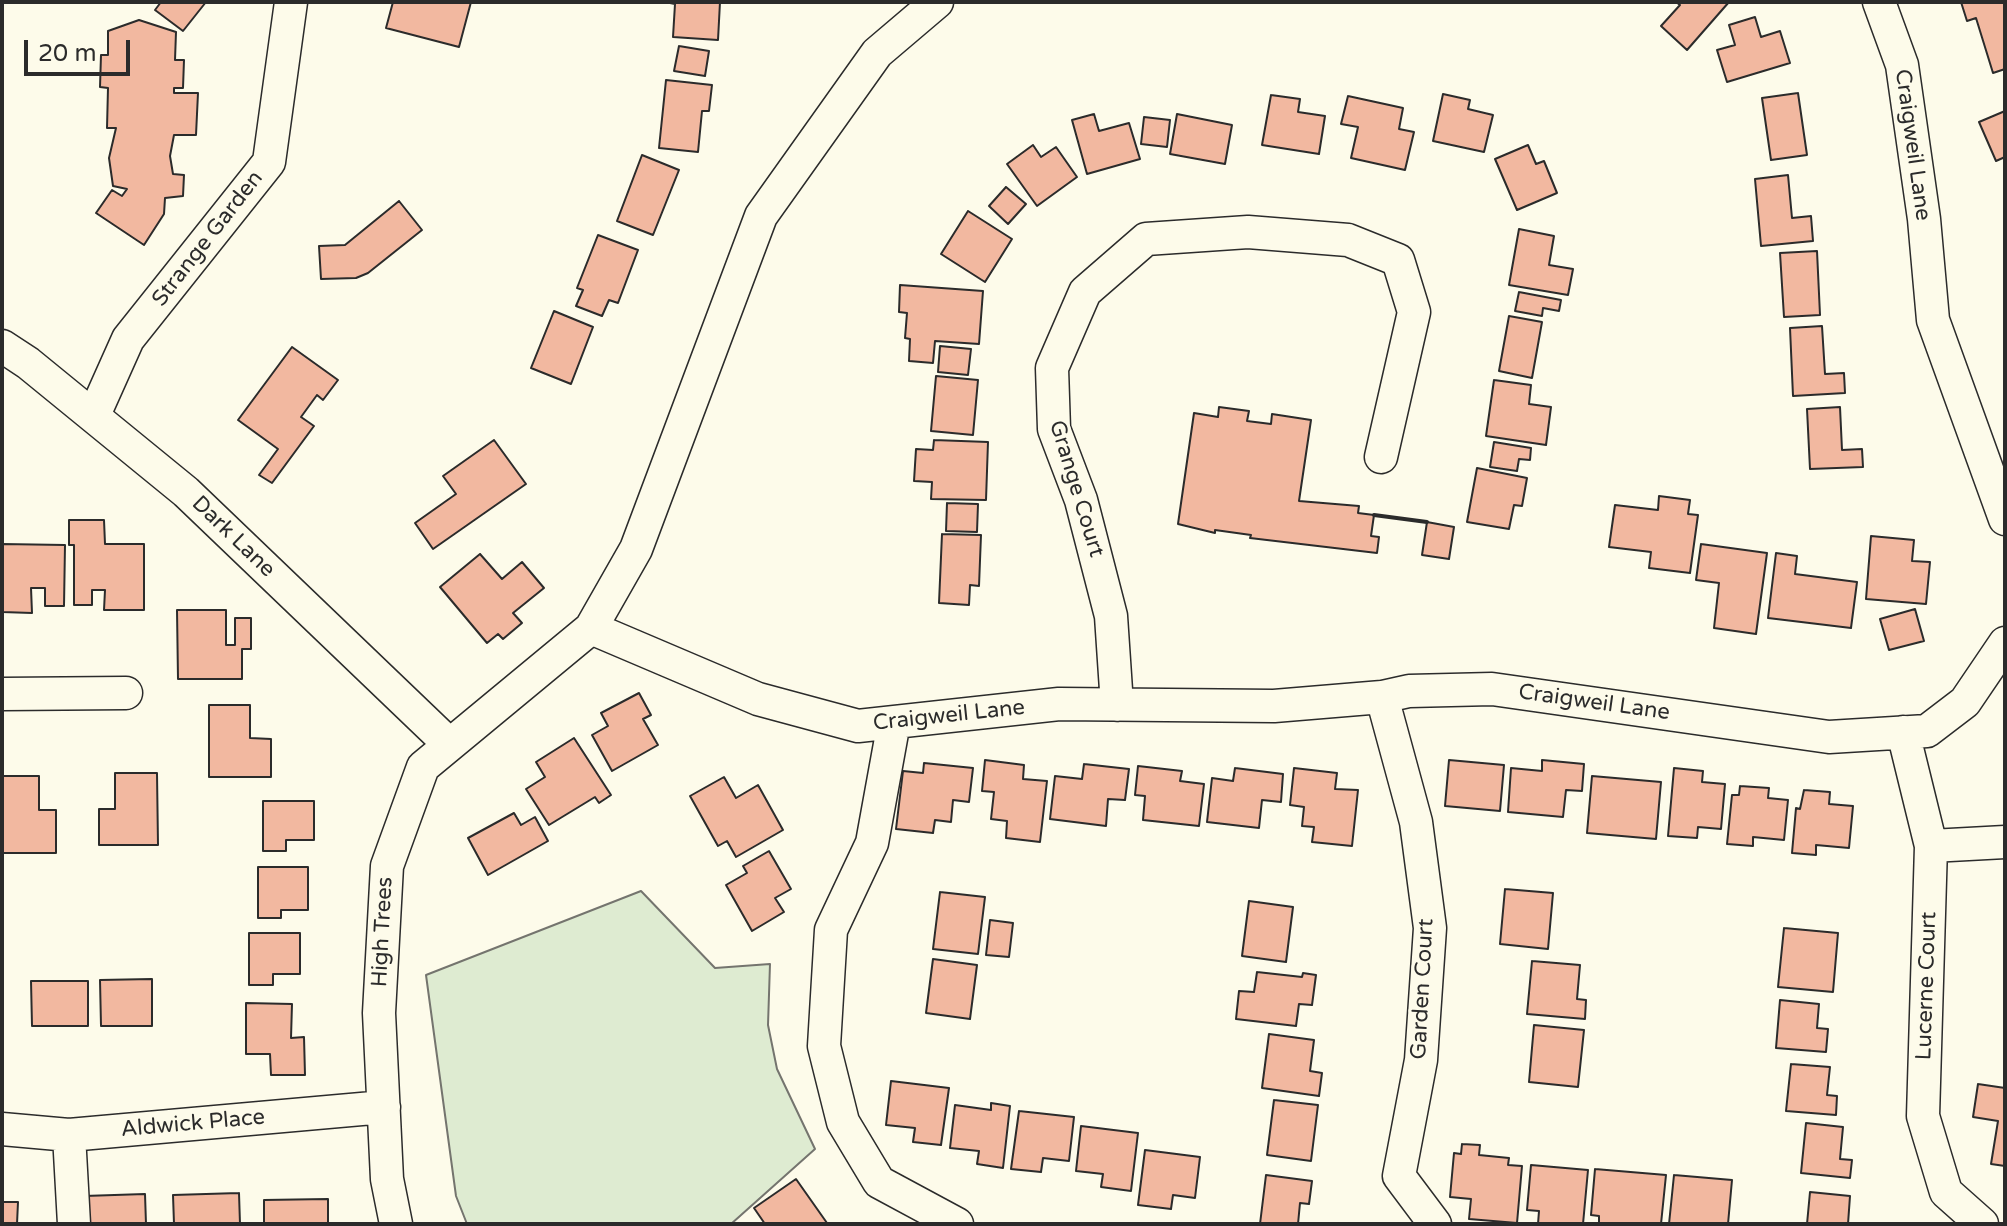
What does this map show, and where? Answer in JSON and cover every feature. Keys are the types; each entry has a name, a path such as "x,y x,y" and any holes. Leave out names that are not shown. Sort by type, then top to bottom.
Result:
{"street":[{"name":"Strange Garden","path":"94,415 128,339 269,162 291,2"},
{"name":"Craigweil Lane","path":"1879,2 1902,65 1924,219 1933,320 1991,435 2005,519"},
{"path":"591,628 636,549 761,216 877,53 928,5"},
{"name":"Grange Court","path":"1117,705 1111,616 1081,500 1054,429 1052,368 1085,292 1146,239 1248,232 1348,240 1398,260 1414,312 1381,457"},
{"name":"Dark Lane","path":"2,346 94,415 186,492 449,744"},
{"name":"Craigweil Lane","path":"591,628 758,699 858,726 1059,704 1274,706 1382,697 1409,691 1492,689 1829,737 1927,731 1965,702 2005,643"},
{"name":"High Trees","path":"396,1224 387,1179 379,1013 387,866 423,767 591,628"},
{"path":"2,694 126,693"},
{"name":"Garden Court","path":"1382,697 1416,822 1430,928 1421,1060 1399,1176 1435,1224"},
{"path":"894,722 872,843 831,930 824,1046 843,1122 879,1182 957,1224"},
{"name":"Lucerne Court","path":"1903,732 1931,846 1923,1116 1946,1192 1982,1224"},
{"path":"1931,846 2005,842"},
{"name":"Aldwick Place","path":"2,1129 69,1135 384,1107"},
{"path":"69,1135 74,1224"}],"green space":[{"path":"641,891 715,968 770,964 768,1025 777,1069 815,1149 731,1224 467,1224 456,1196 426,975"}],"building":[{"path":"161,2 206,2 183,31 155,10"},
{"path":"393,2 471,2 459,47 386,28"},
{"path":"665,2 720,2 718,40 673,37 675,4"},
{"path":"1676,2 1729,2 1687,50 1661,26 1680,5"},
{"path":"1961,2 2005,2 2005,69 1993,73 1976,18 1967,21"},
{"path":"1755,17 1761,37 1780,31 1790,63 1727,82 1717,50 1735,45 1729,25"},
{"path":"139,20 176,32 175,60 184,60 183,88 174,88 174,93 198,93 196,135 174,135 170,156 173,174 184,175 183,196 165,198 164,214 144,245 96,213 112,190 122,196 127,189 113,186 109,158 116,128 107,128 108,88 100,87 101,55 108,55 108,31"},
{"path":"679,46 709,51 705,76 674,71"},
{"path":"666,80 712,85 709,111 702,111 698,152 659,148"},
{"path":"1798,93 1807,155 1771,160 1762,98"},
{"path":"1443,94 1470,100 1468,109 1493,115 1484,152 1433,141"},
{"path":"1271,95 1300,99 1298,112 1325,116 1319,154 1262,145"},
{"path":"1348,96 1403,108 1399,129 1414,132 1405,170 1351,158 1358,127 1341,124"},
{"path":"2005,111 2005,157 1996,161 1979,122"},
{"path":"1094,114 1099,131 1129,123 1140,159 1087,174 1072,120"},
{"path":"1177,114 1232,125 1225,164 1170,154"},
{"path":"1144,117 1170,120 1167,147 1141,144"},
{"path":"1033,145 1041,157 1056,147 1077,177 1037,206 1007,164"},
{"path":"1528,145 1536,164 1544,161 1557,193 1517,210 1495,159"},
{"path":"642,155 679,170 653,235 617,221"},
{"path":"1788,175 1792,218 1811,216 1813,241 1761,246 1755,179"},
{"path":"1006,187 1026,204 1008,224 989,206"},
{"path":"399,201 422,230 368,273 356,278 321,279 319,246 345,245"},
{"path":"968,211 1012,239 985,282 941,254"},
{"path":"1519,229 1554,236 1549,265 1573,269 1568,295 1509,285"},
{"path":"598,235 638,250 618,303 609,300 602,316 576,306 583,290 577,288"},
{"path":"1817,251 1820,315 1784,317 1780,253"},
{"path":"900,285 983,291 979,344 935,341 933,363 909,361 910,339 905,338 907,313 899,312"},
{"path":"1519,292 1561,300 1559,311 1543,308 1542,316 1515,311"},
{"path":"554,311 593,327 571,384 531,368"},
{"path":"1509,316 1542,322 1532,378 1499,371"},
{"path":"1822,326 1825,374 1844,373 1845,393 1793,396 1790,328"},
{"path":"940,346 971,349 968,375 938,372"},
{"path":"292,347 338,380 323,400 317,395 301,417 314,426 272,483 259,475 278,449 238,420"},
{"path":"936,376 978,380 973,435 931,431"},
{"path":"1494,380 1531,385 1529,404 1551,407 1546,445 1486,436"},
{"path":"1219,407 1249,411 1247,421 1271,424 1272,414 1311,420 1299,501 1359,506 1358,513 1374,515 1371,536 1379,537 1377,553 1250,538 1251,535 1215,530 1215,533 1178,524 1194,413 1218,417"},
{"path":"1840,407 1842,450 1862,449 1863,467 1810,469 1807,409"},
{"path":"494,440 526,484 433,549 415,523 456,494 443,476"},
{"path":"934,440 988,442 986,500 931,499 932,482 914,481 916,449 933,450"},
{"path":"1494,442 1531,448 1530,460 1519,459 1517,471 1490,467"},
{"path":"1477,468 1527,478 1522,506 1514,505 1509,529 1467,522"},
{"path":"1659,496 1690,500 1688,514 1698,515 1690,573 1649,568 1651,552 1609,547 1615,505 1658,510"},
{"path":"947,503 978,504 977,532 946,531"},
{"path":"69,520 104,520 105,544 144,544 144,610 104,610 105,590 92,590 92,605 74,605 74,545 69,545"},
{"path":"1427,522 1454,527 1449,559 1422,555"},
{"path":"942,534 981,535 979,586 970,585 969,605 939,603"},
{"path":"1871,536 1914,540 1912,561 1930,562 1926,604 1866,599"},
{"path":"2,544 65,545 64,606 45,606 45,588 31,588 32,613 2,612"},
{"path":"1701,544 1767,553 1756,634 1714,628 1719,583 1696,580"},
{"path":"1776,553 1797,556 1795,574 1857,582 1851,628 1768,618"},
{"path":"480,554 502,579 522,562 544,588 513,613 522,623 503,639 498,634 487,643 440,587"},
{"path":"1915,609 1924,641 1889,650 1880,619"},
{"path":"177,610 226,610 226,645 235,645 235,618 251,618 251,649 242,649 242,679 178,679"},
{"path":"639,693 651,715 643,719 658,745 612,771 592,735 608,726 601,713"},
{"path":"209,705 250,705 250,738 271,739 271,777 209,777"},
{"path":"574,738 611,795 599,803 595,797 549,825 526,789 545,777 536,762"},
{"path":"985,760 1024,765 1023,779 1047,781 1040,842 1006,838 1007,821 991,819 994,792 982,791"},
{"path":"1449,760 1504,765 1500,811 1445,806"},
{"path":"1542,760 1584,764 1582,791 1566,790 1563,817 1508,812 1511,768 1542,771"},
{"path":"924,763 973,768 969,802 953,800 951,822 935,820 933,833 896,829 903,771 923,773"},
{"path":"1084,764 1129,769 1125,800 1108,799 1106,826 1050,819 1055,776 1082,779"},
{"path":"1138,766 1182,771 1180,781 1204,784 1199,826 1143,820 1145,796 1135,795"},
{"path":"1235,768 1283,774 1281,802 1262,800 1259,828 1207,822 1212,778 1233,781"},
{"path":"1294,768 1337,773 1335,789 1358,790 1352,846 1312,842 1314,827 1302,826 1304,807 1290,805"},
{"path":"1674,768 1703,771 1702,782 1725,784 1721,829 1698,827 1697,838 1668,836"},
{"path":"115,773 157,773 158,845 99,845 99,809 115,809"},
{"path":"2,776 39,776 39,810 56,810 56,853 2,853"},
{"path":"1592,776 1661,782 1656,839 1587,833"},
{"path":"724,777 736,798 758,785 783,830 736,857 727,841 718,846 690,796"},
{"path":"1740,786 1769,788 1768,798 1788,800 1784,840 1753,837 1753,846 1727,844 1732,795 1739,795"},
{"path":"1804,790 1830,792 1829,804 1853,806 1849,848 1816,845 1816,855 1792,853 1796,808 1800,809"},
{"path":"263,801 314,801 314,840 286,840 286,851 263,851"},
{"path":"514,813 521,825 535,817 548,841 488,875 468,838"},
{"path":"769,851 791,889 775,898 784,912 752,931 726,885 747,873 743,866"},
{"path":"258,867 308,867 308,910 281,910 281,918 258,918"},
{"path":"1505,889 1553,893 1548,949 1500,944"},
{"path":"940,892 985,897 978,954 933,949"},
{"path":"1249,901 1293,907 1286,962 1242,956"},
{"path":"990,920 1013,923 1009,957 986,955"},
{"path":"1784,928 1838,933 1833,992 1778,987"},
{"path":"249,933 300,933 300,974 273,974 273,985 249,985"},
{"path":"933,959 977,965 970,1019 926,1013"},
{"path":"1532,961 1580,965 1577,999 1586,1000 1585,1019 1527,1014"},
{"path":"1257,972 1302,977 1303,973 1316,975 1312,1005 1299,1004 1296,1026 1236,1019 1239,991 1254,992"},
{"path":"152,979 152,1026 101,1026 100,980"},
{"path":"31,981 88,981 88,1026 32,1026"},
{"path":"1780,1000 1819,1004 1817,1028 1828,1029 1826,1052 1776,1048"},
{"path":"246,1003 292,1004 291,1038 304,1037 305,1075 271,1075 270,1054 246,1054"},
{"path":"1534,1025 1584,1030 1578,1087 1529,1082"},
{"path":"1269,1034 1314,1040 1310,1071 1322,1073 1319,1096 1262,1088"},
{"path":"1791,1064 1830,1067 1827,1095 1837,1096 1836,1115 1786,1111"},
{"path":"891,1081 949,1088 941,1145 913,1142 915,1128 886,1125"},
{"path":"1978,1084 2005,1088 2005,1166 1991,1164 1998,1121 1973,1117"},
{"path":"1274,1100 1318,1105 1311,1161 1267,1155"},
{"path":"991,1103 1010,1106 1003,1168 977,1164 979,1151 950,1148 955,1105 991,1110"},
{"path":"1019,1111 1074,1117 1069,1161 1043,1158 1041,1172 1011,1169"},
{"path":"1806,1123 1843,1127 1840,1159 1852,1160 1850,1178 1801,1173"},
{"path":"1081,1126 1138,1133 1131,1191 1101,1187 1103,1174 1076,1171"},
{"path":"1462,1144 1480,1145 1479,1155 1509,1158 1508,1165 1522,1166 1517,1223 1469,1219 1471,1199 1450,1197 1454,1153 1461,1154"},
{"path":"1145,1150 1200,1157 1195,1198 1173,1195 1171,1209 1138,1205"},
{"path":"1531,1165 1588,1170 1583,1224 1538,1224 1539,1211 1527,1210"},
{"path":"1595,1169 1666,1175 1661,1224 1599,1224 1599,1216 1591,1215"},
{"path":"1266,1175 1312,1181 1309,1204 1300,1203 1298,1224 1260,1224"},
{"path":"1674,1175 1732,1180 1728,1224 1669,1224"},
{"path":"796,1179 827,1223 765,1224 754,1208"},
{"path":"1810,1192 1850,1196 1848,1224 1807,1224"},
{"path":"239,1193 240,1224 174,1224 173,1195"},
{"path":"145,1194 146,1224 85,1224 84,1196"},
{"path":"328,1199 328,1224 264,1224 264,1200"},
{"path":"2,1202 18,1202 17,1224 2,1224"}],"wall":[{"path":"1374,515 1427,522"}]}
